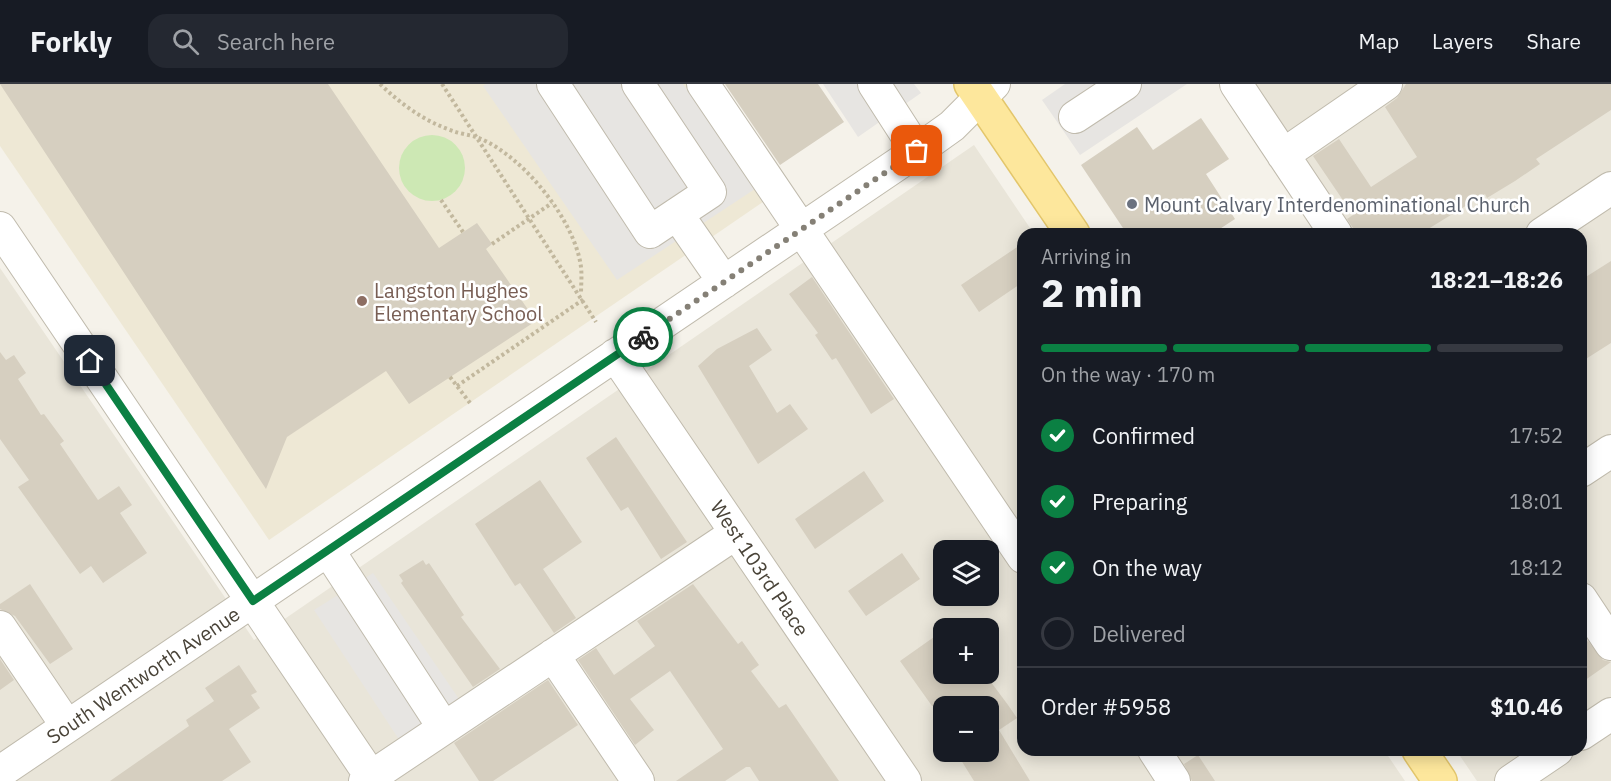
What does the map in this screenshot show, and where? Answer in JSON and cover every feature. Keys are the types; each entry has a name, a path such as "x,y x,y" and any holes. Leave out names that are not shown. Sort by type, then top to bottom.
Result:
{"main road":[{"path":"982,88 1068,228"},
{"path":"1423,756 1440,781"}],"street":[{"path":"553,84 650,232 710,192 638,84"},
{"path":"703,84 1017,548"},
{"path":"874,84 917,151"},
{"path":"1075,117 1125,84"},
{"path":"1236,84 1332,228"},
{"path":"1283,155 1386,84"},
{"name":"South Wentworth Avenue","path":"0,772 917,151 952,126 982,88"},
{"path":"1551,228 1611,188"},
{"path":"676,214 724,282"},
{"path":"0,228 253,601 370,780 736,532"},
{"name":"West 103rd Place","path":"615,355 905,781"},
{"path":"1587,467 1611,451"},
{"path":"327,550 444,728"},
{"path":"1587,608 1611,644"},
{"path":"0,627 67,726"},
{"path":"553,655 638,781"},
{"path":"1587,730 1611,714"},
{"path":"1158,756 1174,781"},
{"path":"1511,781 1548,756"}],"path":[{"path":"380,84 397,100 424,118 454,131 479,138 514,161 534,179 552,203 573,240 581,266 582,297"},
{"path":"442,84 597,322"},
{"path":"441,200 463,232"},
{"path":"492,244 552,203"},
{"path":"457,386 582,297"},
{"path":"450,377 470,403"}],"shaded area":[{"name":"Langston Hughes Elementary School","path":"0,84 688,84 766,200 269,540 0,146"},
{"path":"486,84 683,84 755,189 617,280 483,86"},
{"path":"823,84 914,84 921,93 858,137"},
{"path":"1065,84 1187,84 1080,155 1042,100"},
{"path":"1226,84 1611,84 1611,781 1477,781 1460,756 1587,756 1587,228 1322,228"},
{"path":"974,145 1030,228 1017,228 1017,756 1388,756 1405,781 0,781 0,268 254,640"},
{"path":"373,573 459,699 400,741 314,610"}],"green space":[{"path":"432,135 445,138 455,145 462,155 465,168 462,181 455,191 445,198 432,201 419,198 409,191 402,181 399,168 402,155 409,145 419,138"}],"building":[{"path":"0,84 328,84 439,248 477,223 492,244 486,249 536,321 409,404 386,371 287,437 266,489"},
{"path":"725,84 818,84 844,122 780,165"},
{"path":"1406,84 1611,84 1611,110 1536,159 1540,164 1487,198 1485,194 1430,228 1353,228 1347,219 1353,215 1313,156 1339,139 1371,187 1417,157 1385,107 1397,98"},
{"path":"1201,118 1229,159 1206,174 1235,219 1221,228 1123,228 1081,165 1137,127 1153,150"},
{"path":"1017,247 1017,286 979,312 961,285"},
{"path":"1611,261 1611,343 1587,358 1587,276"},
{"path":"812,277 894,399 871,414 836,358 832,360 815,335 818,333 789,294"},
{"path":"757,328 772,350 749,366 777,413 790,404 808,429 758,464 698,366 717,349"},
{"path":"0,352 6,360 14,355 26,373 18,379 41,415 44,414 64,441 60,444 98,500 119,486 132,505 120,513 147,553 103,583 91,566 80,574 18,487 29,480 0,439"},
{"path":"616,437 687,542 661,559 628,507 621,511 586,458"},
{"path":"864,471 884,501 815,549 795,519"},
{"path":"540,480 582,542 543,569 576,618 554,633 520,583 515,586 475,524"},
{"path":"902,553 920,579 866,616 848,591"},
{"path":"423,560 426,565 429,563 464,615 461,617 500,669 473,687 401,583 403,581 399,575"},
{"path":"30,584 73,649 50,664 15,616 0,609 0,604"},
{"path":"693,584 738,644 742,641 759,665 751,671 779,708 786,704 839,781 759,781 750,767 746,767 725,781 676,781 723,749 670,671 630,699 654,730 635,745 578,660 596,648 614,675 655,646 637,621"},
{"path":"933,638 933,684 992,684 1017,718 999,730 999,696 933,696 932,706 900,661"},
{"path":"1587,642 1603,660 1611,662 1587,679"},
{"path":"0,659 14,680 0,690"},
{"path":"239,665 257,692 251,695 260,708 229,729 251,762 222,781 110,781 189,726 186,720 214,701 205,688"},
{"path":"548,680 578,725 493,781 479,781 454,743"},
{"path":"999,730 1030,781 974,781 962,762 999,762"},
{"path":"1199,756 1215,781 1192,781 1184,764"}],"way so far":[{"path":"643,337 917,151"}],"place":[{"name":"Mount Calvary Interdenominational Church","path":"1132,204"},
{"name":"Langston Hughes Elementary School","path":"362,301"}],"route":[{"path":"90,361 253,601 643,337"}]}
